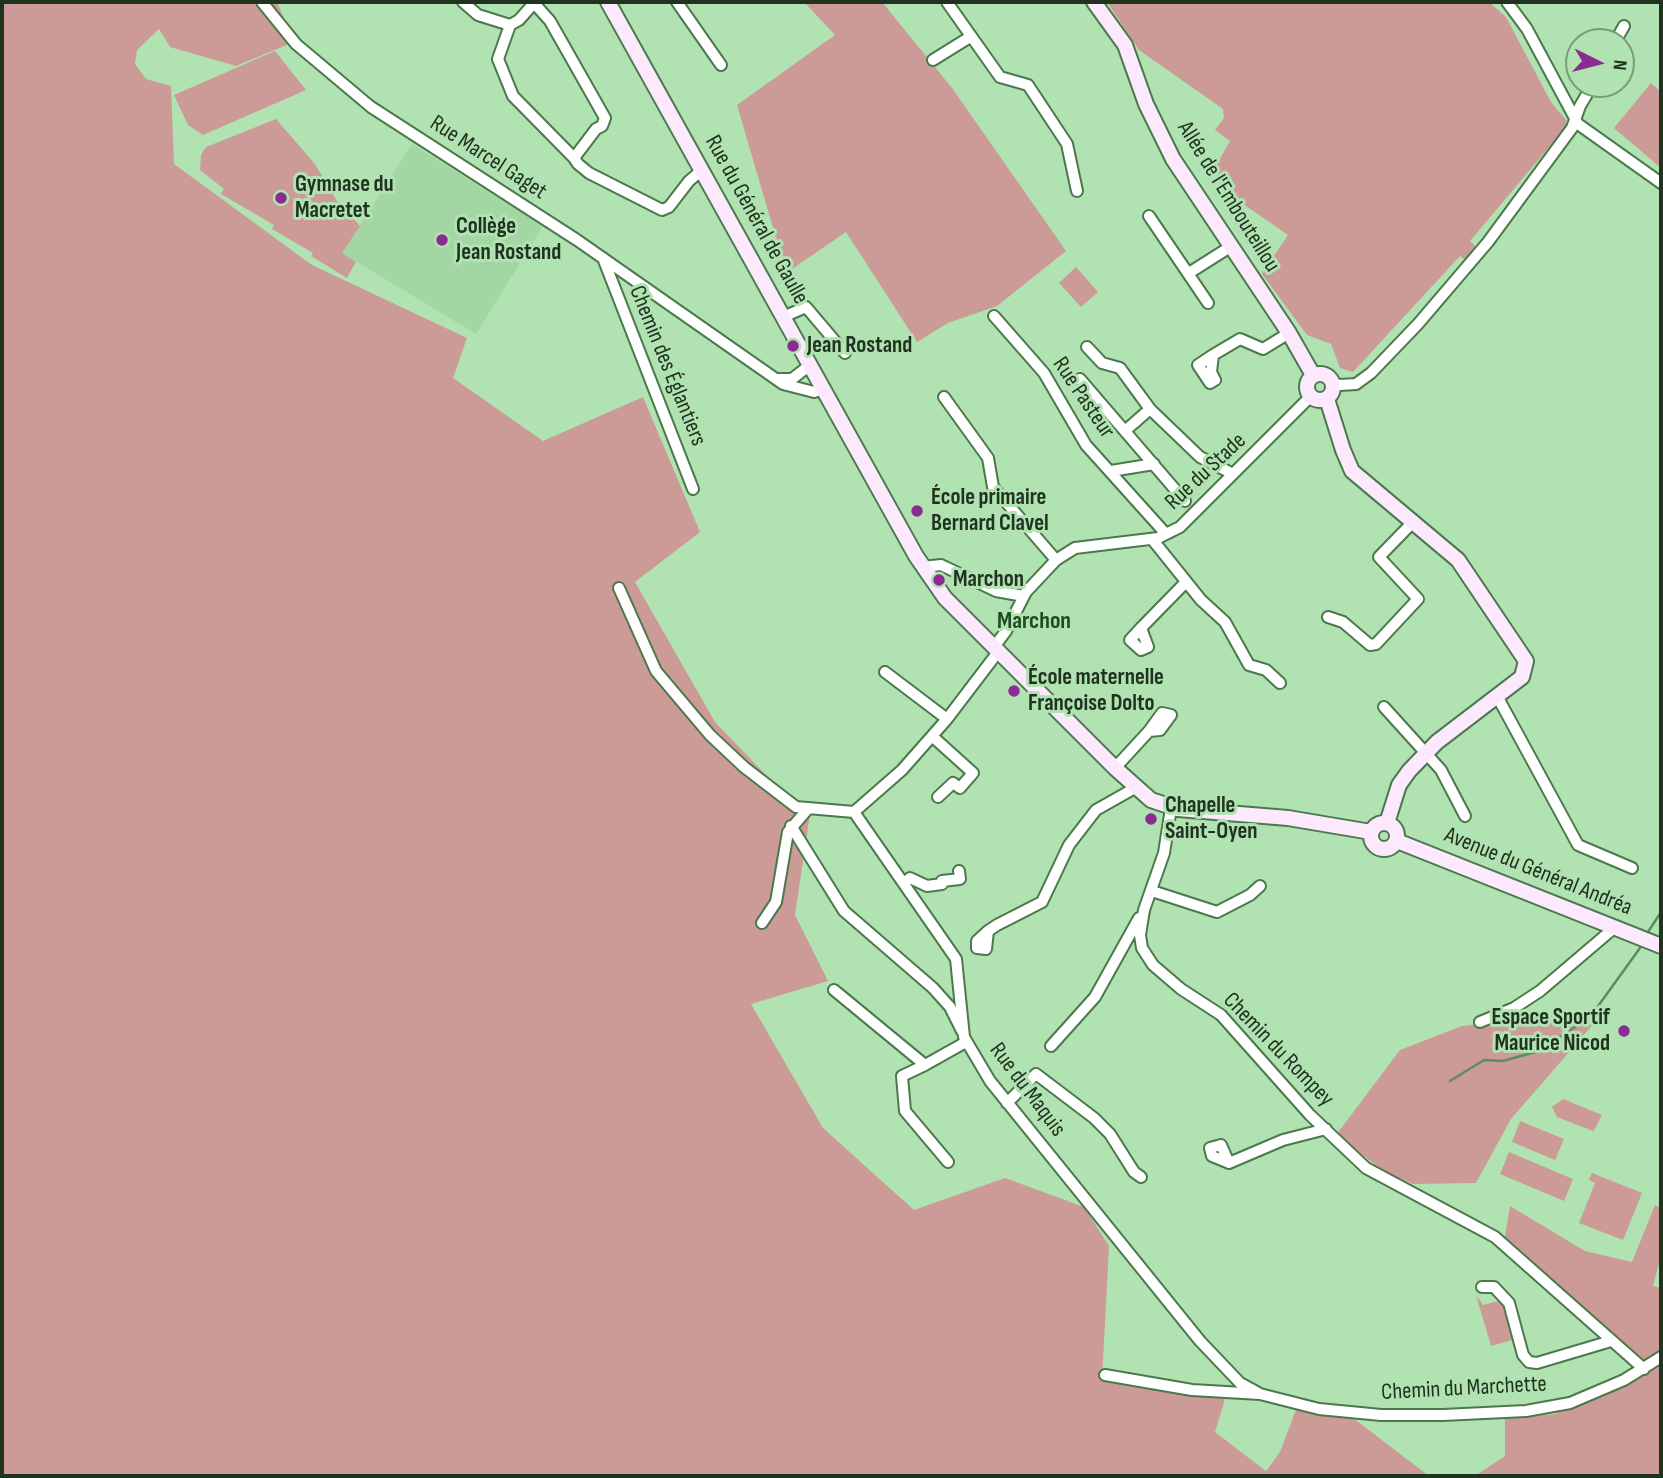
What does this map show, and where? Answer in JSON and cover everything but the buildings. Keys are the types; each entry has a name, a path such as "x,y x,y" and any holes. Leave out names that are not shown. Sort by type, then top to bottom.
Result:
{"main road":[{"name":"Rue du Général de Gaulle","path":"608,2 923,567 945,598 1135,788 1151,800 1171,808 1288,818 1371,832"},
{"name":"Allée de l'Embouteillou","path":"1094,2 1125,45 1146,104 1173,159 1289,333 1313,375"},
{"path":"1325,374 1333,383 1334,389 1327,399 1316,400 1311,396 1307,385 1313,375 1325,374"},
{"path":"1327,399 1352,471 1458,560 1526,661 1522,677 1424,754 1399,785 1387,823"},
{"path":"1387,823 1395,828 1396,841 1388,849 1379,849 1371,840 1371,832 1376,825 1387,823"},
{"name":"Avenue du Général Andréa","path":"1396,841 1661,946"}],"street":[{"name":"Rue Marcel Gaget","path":"262,2 296,44 371,107 603,258 775,379 796,389 814,392 823,389"},
{"path":"463,2 478,15 510,25"},
{"path":"574,158 596,129 602,126 605,118 550,21 534,2 519,20 510,25 499,59 513,96 574,158 589,173 662,210 669,207 689,181 702,170"},
{"path":"677,2 721,65"},
{"path":"947,2 1000,77 1028,85 1067,144 1077,191"},
{"path":"1507,2 1527,29 1575,118 1591,136 1661,183"},
{"path":"933,60 971,37"},
{"path":"1333,383 1340,386 1356,384 1418,324 1488,242 1572,128 1586,98"},
{"path":"1149,216 1208,303"},
{"path":"1189,274 1230,247"},
{"name":"Chemin des Églantiers","path":"603,258 693,489"},
{"path":"783,317 806,307 845,353"},
{"name":"Rue Pasteur","path":"994,316 1044,373 1086,445 1166,534"},
{"path":"1213,355 1240,339 1263,349 1289,333"},
{"path":"1087,347 1102,363 1120,368 1150,410 1200,457 1233,474"},
{"path":"775,379 792,379 810,365"},
{"path":"1080,379 1185,501"},
{"name":"Rue du Stade","path":"996,649 1024,596 1056,559 1075,548 1152,539 1180,527 1311,396"},
{"path":"944,397 988,458 993,487 1056,559"},
{"path":"1126,430 1150,410"},
{"path":"1111,471 1154,464"},
{"path":"1328,617 1343,622 1370,645 1376,644 1418,599 1379,557 1414,521"},
{"path":"1152,539 1186,582 1225,622 1249,665 1266,670 1280,683"},
{"path":"923,567 941,565 1008,595 1024,596"},
{"path":"1140,628 1186,582"},
{"path":"619,588 656,671 696,719 774,793 807,810 854,812 902,770 947,719 996,649"},
{"path":"885,672 947,719"},
{"path":"1497,696 1578,845 1632,868"},
{"path":"1384,707 1441,770 1465,817"},
{"path":"1115,768 1149,732"},
{"path":"932,736 972,773 960,788 953,783 939,797"},
{"path":"988,931 1012,915 1028,911 1042,902 1069,845 1096,810 1135,788"},
{"name":"Chemin du Rompey","path":"1171,808 1164,853 1144,910 1140,935 1142,948 1153,965 1221,1015 1326,1129 1366,1168 1495,1237 1644,1369"},
{"path":"762,923 776,902 791,826 807,810"},
{"name":"Rue du Maquis","path":"854,812 956,959 965,1039 1007,1103 1200,1341 1240,1383 1260,1394"},
{"path":"791,826 844,912 855,925 933,988 950,1007 965,1039 925,1065 902,1076 905,1111 948,1162"},
{"path":"904,883 910,878 928,886 942,884 942,881 960,879 958,872"},
{"path":"1152,891 1217,912 1250,895 1260,886"},
{"path":"1051,1046 1095,997 1144,910"},
{"path":"1480,1022 1514,1008 1540,991 1614,928"},
{"path":"834,990 925,1065"},
{"path":"1007,1103 1036,1074 1094,1118 1110,1134 1134,1172 1141,1177"},
{"path":"1230,1163 1283,1140 1326,1129"},
{"path":"1482,1287 1494,1287 1509,1303 1523,1355 1529,1362 1537,1363 1611,1341"},
{"name":"Chemin du Marchette","path":"1260,1394 1319,1409 1381,1415 1526,1411 1570,1403 1644,1369 1661,1357"},
{"path":"1105,1375 1192,1390 1260,1394"}],"shaded area":[{"path":"2,2 277,2 294,42 236,66 170,47 159,29 137,50 135,64 146,79 171,86 174,164 312,265 467,338 453,378 543,441 643,397 700,532 635,582 715,722 785,795 811,807 795,915 828,981 751,1004 823,1128 914,1210 1005,1178 1084,1207 1109,1246 1102,1380 1132,1382 1225,1399 1215,1432 1266,1471 1280,1452 1296,1410 1353,1418 1429,1476 2,1476"},
{"path":"804,2 882,2 952,88 1066,251 997,306 948,323 917,342 846,232 789,271 776,238 737,105 835,35"},
{"path":"1107,2 1489,2 1506,17 1551,102 1566,120 1566,127 1470,241 1475,246 1465,260 1460,256 1353,372 1340,368 1331,344 1307,335 1262,274 1288,235 1220,188 1225,182 1212,173 1230,141 1215,130 1224,118 1223,109 1139,50"},
{"path":"275,51 306,90 203,135 188,125 174,95"},
{"path":"1651,83 1661,92 1661,168 1614,128"},
{"name":"Gymnase du Macretet","path":"276,119 315,164 337,201 360,226 342,253 356,262 347,278 311,256 313,253 272,229 274,225 221,194 224,189 200,170 201,155 206,147"},
{"name":"Collège Jean Rostand","path":"412,144 543,226 476,334 342,253"},
{"path":"1076,267 1098,292 1081,307 1059,283"},
{"path":"1576,1013 1603,1013 1511,1119 1476,1183 1413,1184 1384,1171 1336,1135 1400,1050 1462,1026"},
{"path":"1563,1099 1602,1115 1593,1131 1557,1117 1552,1107"},
{"path":"1520,1121 1564,1139 1555,1160 1512,1142"},
{"path":"1509,1152 1573,1179 1564,1201 1500,1174"},
{"path":"1592,1173 1642,1193 1623,1240 1579,1223 1595,1183 1589,1180"},
{"path":"1655,1205 1661,1208 1661,1256 1653,1286 1661,1288 1661,1476 1475,1476 1505,1456 1505,1419 1555,1414 1647,1372 1504,1242 1510,1206 1585,1251 1632,1262"},
{"path":"1476,1295 1483,1305 1503,1300 1516,1339 1491,1346"}],"waterway":[{"path":"1648,932 1661,912"},
{"path":"1450,1081 1484,1060 1503,1061 1539,1051 1581,1023 1596,1009 1640,948"}],"place":[{"name":"Gymnase du Macretet","path":"281,198"},
{"name":"Collège Jean Rostand","path":"442,240"},
{"name":"Jean Rostand","path":"793,346"},
{"name":"École primaire Bernard Clavel","path":"917,511"},
{"name":"Marchon","path":"939,580"},
{"name":"École maternelle Françoise Dolto","path":"1014,691"},
{"name":"Chapelle Saint-Oyen","path":"1151,819"},
{"name":"Espace Sportif Maurice Nicod","path":"1624,1031"}],"district":[{"name":"Marchon","path":"1034,622"}]}
